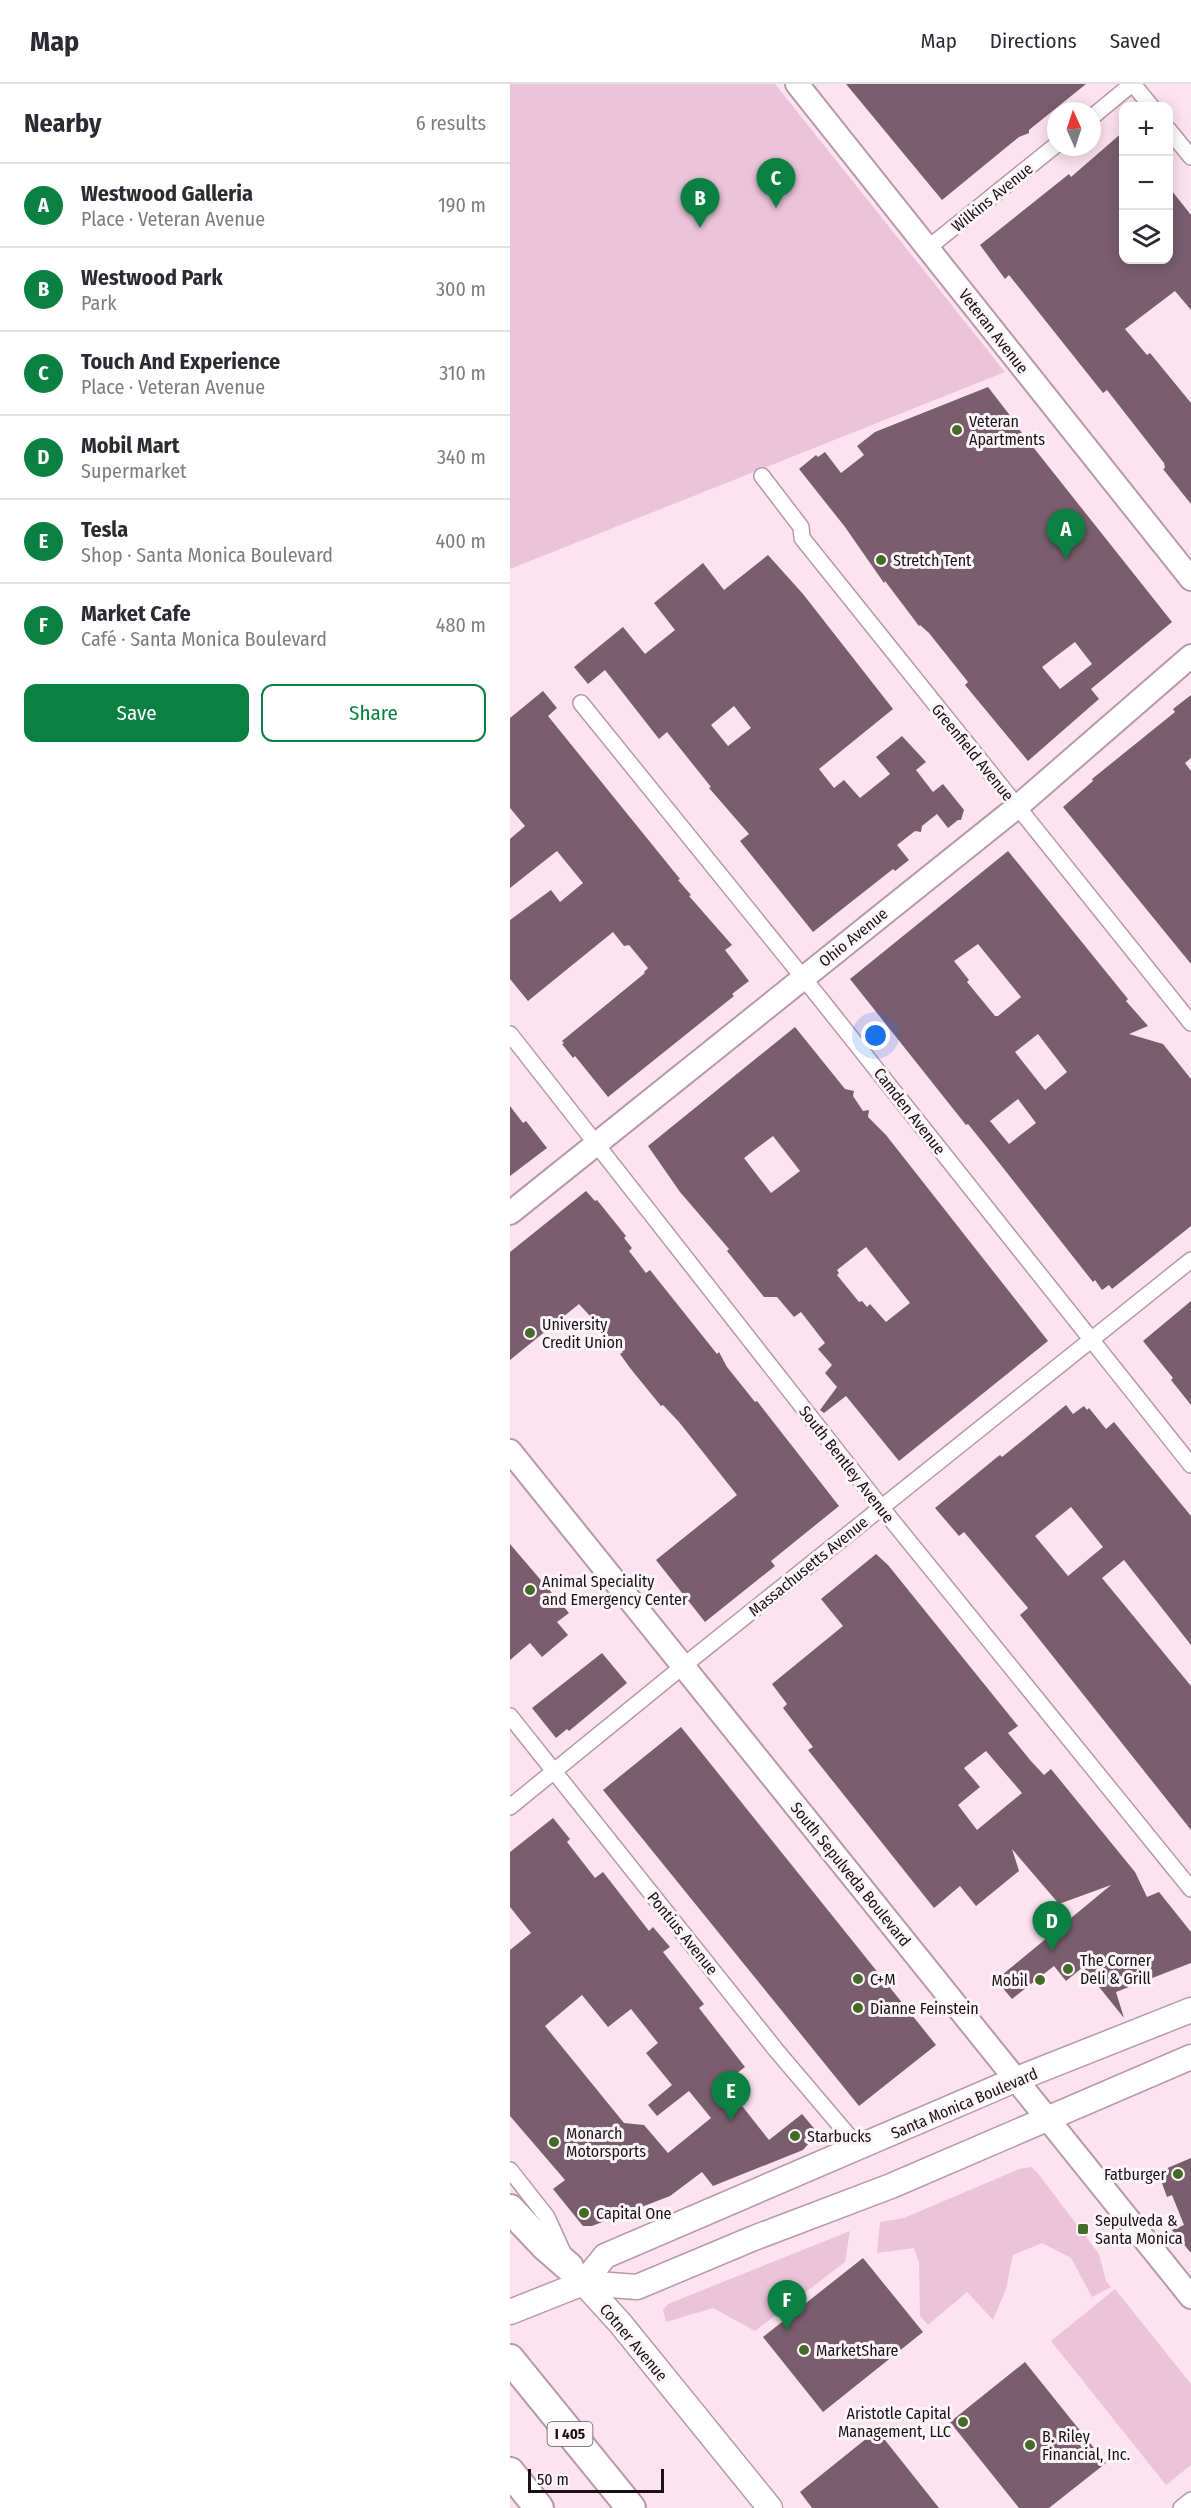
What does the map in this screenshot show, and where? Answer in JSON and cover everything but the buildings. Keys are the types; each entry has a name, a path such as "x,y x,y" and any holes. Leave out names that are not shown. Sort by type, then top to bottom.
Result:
{"highway":[{"path":"510,2209 576,2275"},
{"name":"I 405","path":"510,2359 631,2508"},
{"path":"510,2472 539,2508"}],"main road":[{"name":"Santa Monica Boulevard","path":"510,2312 605,2256 1017,2079 1191,2010"},
{"name":"Santa Monica Boulevard","path":"576,2275 637,2287 754,2238 891,2186 1191,2057"},
{"name":"Cotner Avenue","path":"576,2275 620,2324 770,2508"},
{"path":"620,2324 637,2287"}],"street":[{"name":"Veteran Avenue","path":"797,84 1191,579"},
{"path":"1101,110 1133,84 1148,102"},
{"path":"1173,135 1191,157"},
{"name":"Wilkins Avenue","path":"928,248 1047,153"},
{"name":"Greenfield Avenue","path":"762,476 801,527 802,538 1191,1023"},
{"name":"Ohio Avenue","path":"510,1213 1017,807 1191,656"},
{"name":"Camden Avenue","path":"581,703 803,977 1191,1465"},
{"name":"South Bentley Avenue","path":"510,1034 881,1507 1191,1889"},
{"name":"Massachusetts Avenue","path":"510,1807 681,1667 1191,1260"},
{"name":"South Sepulveda Boulevard","path":"510,1451 681,1667 1049,2117 1191,2297"},
{"name":"Pontius Avenue","path":"510,1716 776,2050 860,2148"},
{"name":"Cotner Avenue","path":"510,2170 547,2217 576,2275"},
{"path":"1181,2508 1191,2500"}],"shaded area":[{"path":"510,84 775,84 1005,372 510,569"},
{"path":"1031,2167 1099,2254 1106,2281 1111,2287 1092,2297 1071,2258 1042,2243 1013,2255 1006,2289 993,2320 967,2292 928,2325 920,2316 919,2263 914,2248 877,2253 880,2222 904,2218 1019,2169"},
{"path":"850,2231 845,2262 755,2331 713,2308 666,2322 663,2310 668,2304"},
{"path":"1115,2289 1191,2384 1191,2465 1166,2485 1051,2341"}],"place":[{"name":"Touch And Experience","path":"776,208"},
{"name":"Westwood Park","path":"700,228"},
{"name":"Veteran Apartments","path":"957,430"},
{"name":"Westwood Galleria","path":"1066,559"},
{"name":"Stretch Tent","path":"881,560"},
{"name":"University Credit Union","path":"530,1333"},
{"name":"Animal Speciality and Emergency Center","path":"530,1590"},
{"name":"Mobil Mart","path":"1052,1951"},
{"name":"The Corner Deli & Grill","path":"1068,1969"},
{"name":"C+M","path":"858,1979"},
{"name":"Mobil","path":"1040,1980"},
{"name":"Dianne Feinstein","path":"858,2008"},
{"name":"Tesla","path":"731,2121"},
{"name":"Starbucks","path":"795,2136"},
{"name":"Monarch Motorsports","path":"554,2142"},
{"name":"Fatburger","path":"1178,2174"},
{"name":"Capital One","path":"584,2213"},
{"name":"Sepulveda & Santa Monica","path":"1083,2229"},
{"name":"Market Cafe","path":"787,2330"},
{"name":"MarketShare","path":"804,2350"},
{"name":"Aristotle Capital Management, LLC","path":"963,2422"},
{"name":"B. Riley Financial, Inc.","path":"1030,2445"}]}
